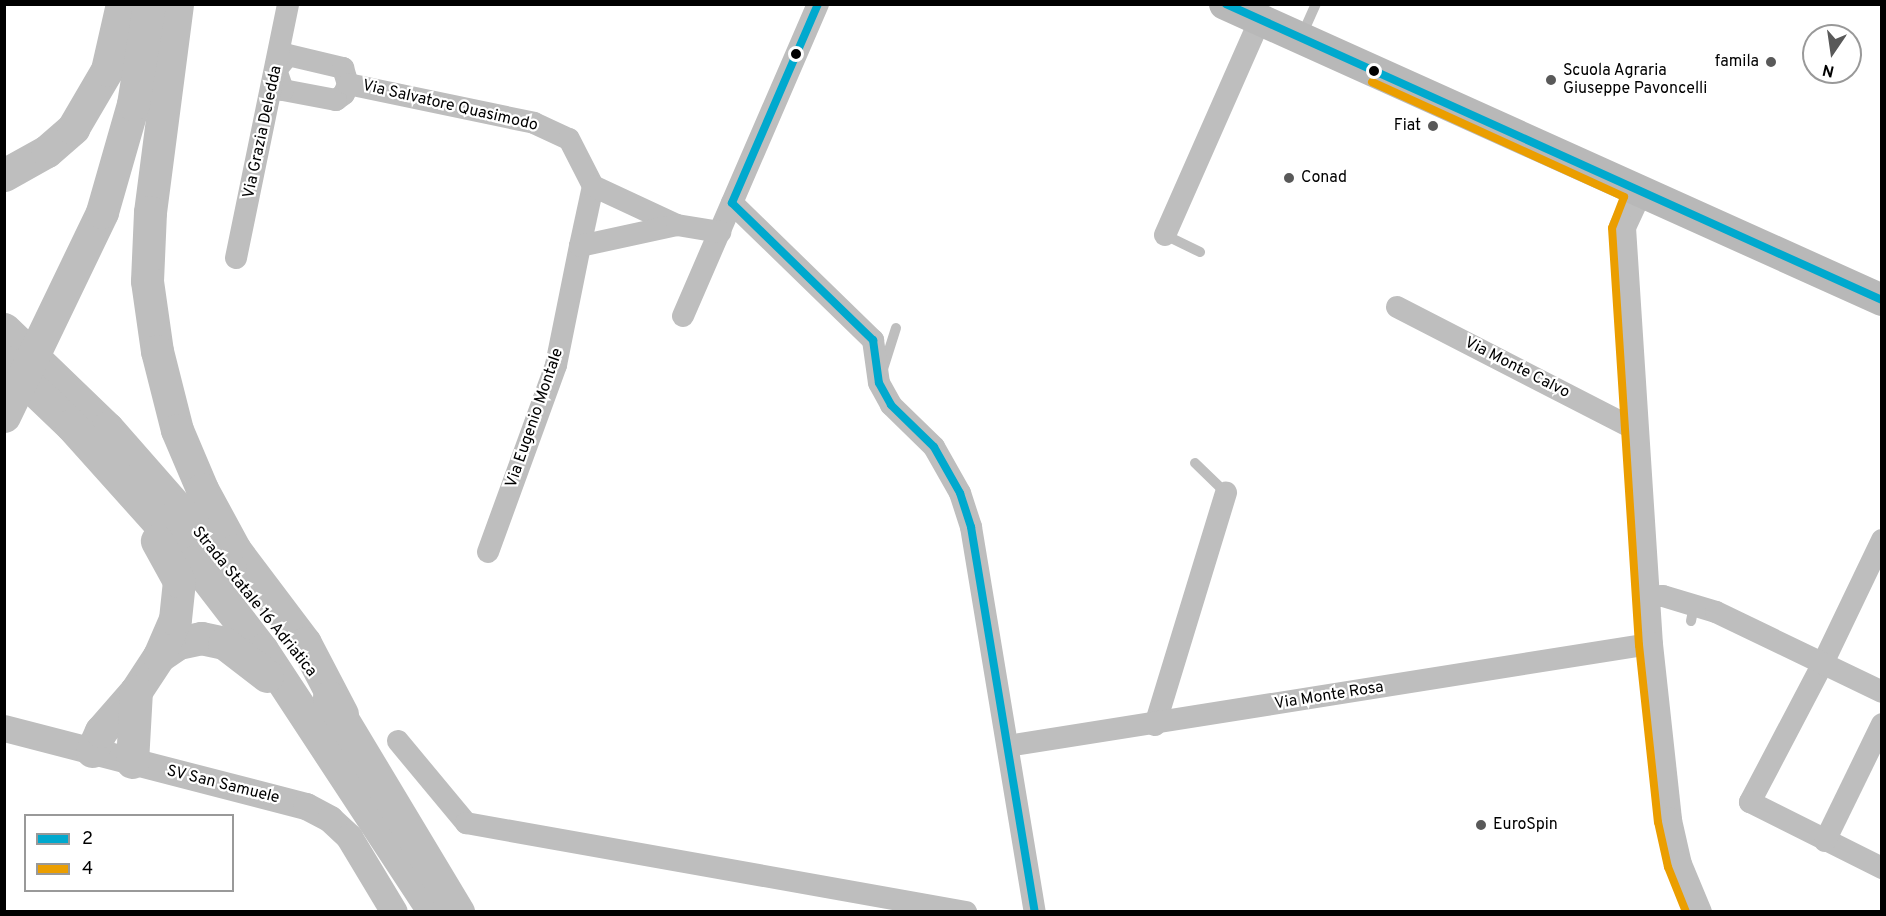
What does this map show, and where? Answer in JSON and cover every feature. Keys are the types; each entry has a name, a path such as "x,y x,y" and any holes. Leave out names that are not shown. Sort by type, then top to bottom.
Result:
{"highway":[{"path":"4,175 47,151 73,128 92,100 107,70 122,4"},
{"path":"4,416 79,267 118,164 133,104 149,4"},
{"path":"177,4 150,212 147,281 157,351 177,430 202,489 235,550 306,643 342,714"},
{"name":"Strada Statale 16 Adriatica","path":"4,329 107,428 227,565 342,714 458,912"},
{"name":"Strada Statale 16 Adriatica","path":"4,361 71,425 194,562 262,650 433,912"},
{"path":"71,425 85,457 164,549 179,581 175,619 159,656 136,691 101,731 92,751"},
{"path":"159,656 177,643 201,638 224,643 292,698"},
{"path":"132,762 136,691"}],"main road":[{"path":"1225,4 1881,300"}],"street":[{"name":"Via Grazia Deledda","path":"236,258 288,4"},
{"path":"683,316 818,4"},
{"path":"1165,235 1260,21"},
{"name":"Via Salvatore Quasimodo","path":"288,55 343,68 348,84 336,100 283,90 276,70 288,55"},
{"name":"Via Salvatore Quasimodo","path":"348,84 534,123 569,139 593,186"},
{"path":"677,225 580,246 593,186 677,225 720,231"},
{"path":"1638,192 1622,226 1649,644 1668,820 1678,864 1698,912"},
{"path":"732,203 873,340 879,383 891,405 945,462 966,509 1035,912"},
{"name":"Via Eugenio Montale","path":"488,552 556,365 580,246"},
{"name":"Via Monte Calvo","path":"1397,307 1636,430"},
{"path":"1155,725 1226,493"},
{"path":"1881,540 1822,664 1750,802 1881,868"},
{"path":"1647,597 1663,596 1692,613 1716,612 1881,692"},
{"name":"Via Monte Rosa","path":"1008,746 1155,725 1649,644"},
{"path":"1825,841 1881,724"},
{"name":"SV San Samuele","path":"4,728 306,806 330,819 370,867 394,912"},
{"path":"398,741 466,823 902,905 966,912"}],"lane":[{"path":"1301,38 1316,4"},
{"path":"1165,235 1200,252"},
{"path":"879,383 896,327"},
{"path":"1195,463 1226,493"}],"transit line":[{"name":"2","path":"818,4 732,203 873,340 879,383 891,405 934,447 960,493 971,527 1035,912"},
{"name":"2","path":"1226,4 1882,300"},
{"name":"4","path":"1372,82 1624,197 1612,228 1639,645 1658,822 1668,867 1686,912"}],"place":[{"name":"famila","path":"1771,62"},
{"name":"Scuola Agraria Giuseppe Pavoncelli","path":"1551,80"},
{"name":"Fiat","path":"1433,126"},
{"name":"Conad","path":"1289,178"},
{"name":"EuroSpin","path":"1481,825"}]}
